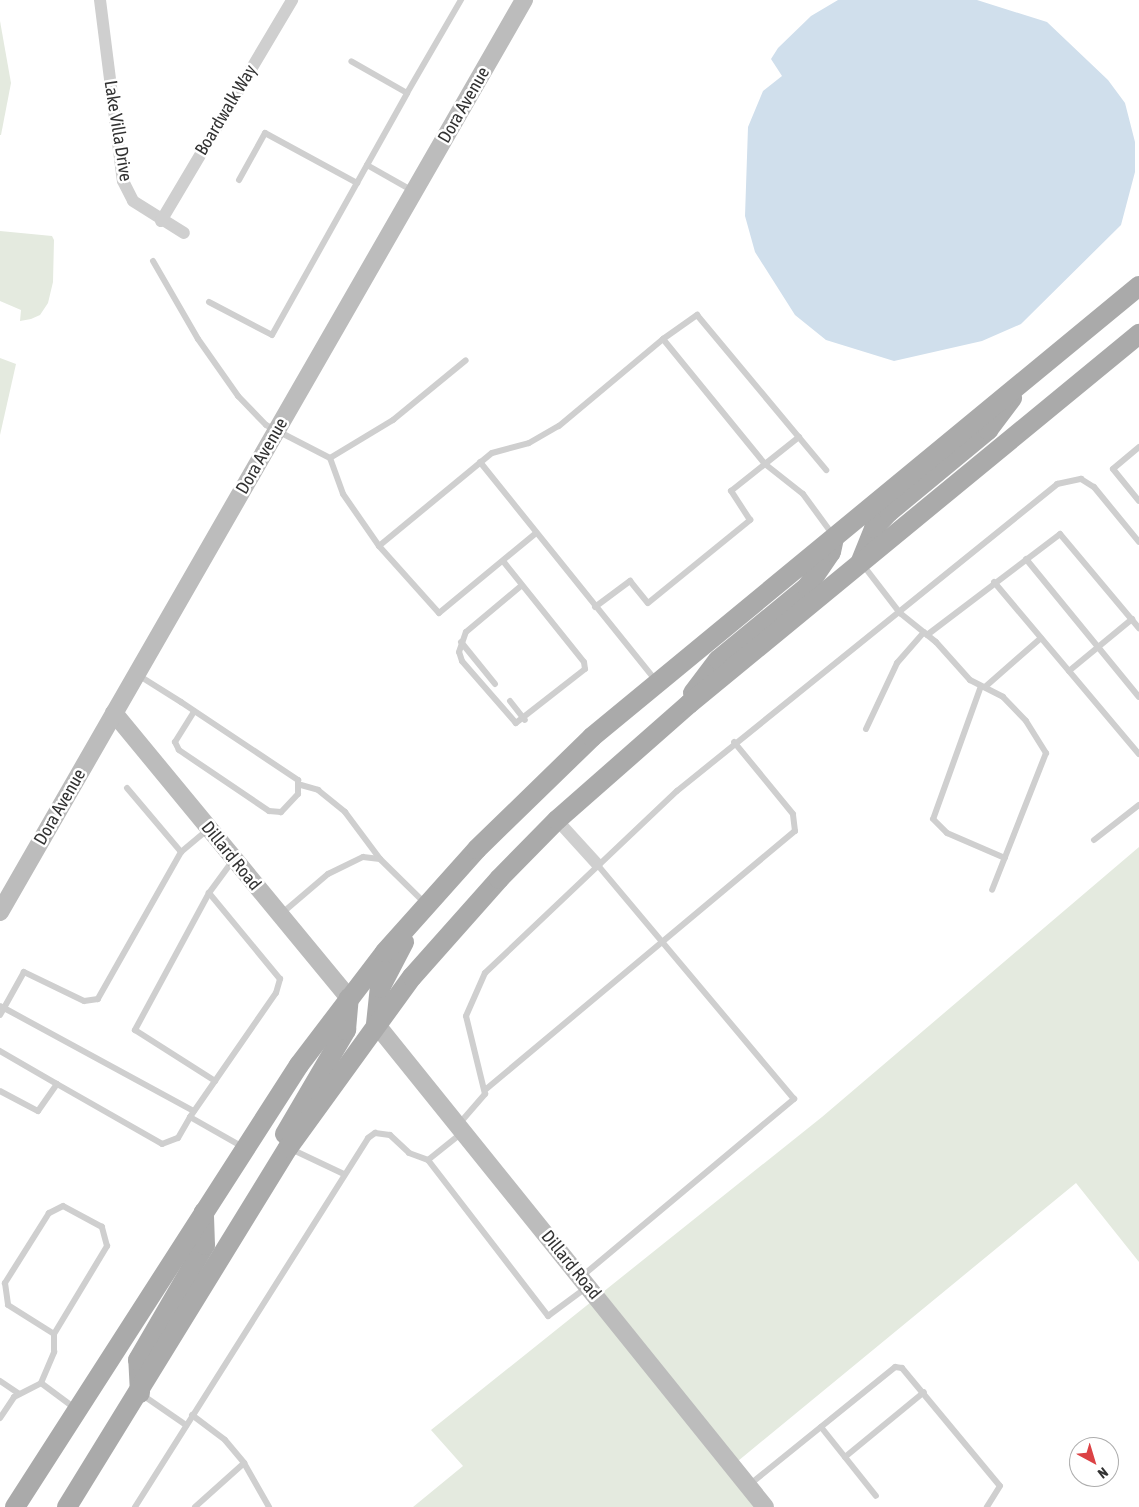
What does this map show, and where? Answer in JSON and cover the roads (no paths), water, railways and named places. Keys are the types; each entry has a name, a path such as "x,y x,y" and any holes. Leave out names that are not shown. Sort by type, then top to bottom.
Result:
{"main road":[{"path":"15,1507 79,1411 244,1148 349,998 425,905 540,786 657,682 1139,286"},
{"path":"67,1507 140,1393 288,1148 376,1024 452,931 557,820 689,704 1139,334"},
{"path":"861,562 874,528 889,512 988,430 1018,385"},
{"path":"689,704 718,660 807,587 831,552 834,536"},
{"path":"376,1024 380,988 425,905"},
{"path":"288,1148 287,1125 346,1030 349,998"},
{"path":"140,1393 138,1360 205,1245 204,1212"}],"street":[{"name":"Lake Villa Drive","path":"100,0 122,181 134,201 161,221 184,233"},
{"name":"Boardwalk Way","path":"161,221 292,0"},
{"name":"Dora Avenue","path":"0,912 524,0"},
{"name":"Dillard Road","path":"114,713 349,998"},
{"path":"557,820 597,864"},
{"name":"Dillard Road","path":"376,1024 462,1127 765,1507"}],"lane":[{"path":"209,302 272,335 461,0"},
{"path":"351,61 407,93"},
{"path":"240,180 265,133 357,183"},
{"path":"367,165 414,191"},
{"path":"153,262 214,364 238,396 277,430 330,458 343,494 379,546 439,613 536,533"},
{"path":"379,546 492,453 529,443 558,426 663,339 696,315 826,470"},
{"path":"663,339 765,464 803,494 834,536"},
{"path":"330,458 393,420 466,360"},
{"path":"595,607 630,581 648,603 750,520 731,491 798,437"},
{"path":"1139,447 1113,469 1139,501"},
{"path":"480,462 657,682"},
{"path":"485,1090 466,1016 472,996 497,960 597,864 734,742 900,613 1057,484 1081,479 1094,487 1139,542"},
{"path":"866,729 897,663 926,634 994,582 1063,534 1139,628"},
{"path":"1026,559 1139,697"},
{"path":"460,642 462,661 510,720 525,720 585,669 584,662 521,586 503,561"},
{"path":"861,562 900,613 926,634 970,680 1002,697 1026,721 1046,752 992,890"},
{"path":"994,582 1139,754"},
{"path":"460,642 521,586"},
{"path":"1069,671 1132,619"},
{"path":"1005,858 947,833 933,819 983,686 1041,638"},
{"path":"460,642 495,684"},
{"path":"137,674 301,785 318,790 345,812 380,859 425,905"},
{"path":"510,701 525,720"},
{"path":"194,711 175,742 180,750 275,814 298,794 301,785"},
{"path":"428,1160 462,1127 482,1099 485,1090 795,831 793,814 734,742"},
{"path":"127,788 181,852"},
{"path":"1094,840 1139,805"},
{"path":"0,1015 2,1007 24,972 84,1002 98,999 181,852 209,829"},
{"path":"280,914 346,862 363,857 380,859"},
{"path":"215,1081 135,1030 209,893 234,859"},
{"path":"138,1506 192,1415 344,1174 375,1133 390,1134 409,1153 428,1160 548,1316 794,1099 661,944 597,864"},
{"path":"0,1050 162,1144 178,1138 192,1114 276,993 280,979 209,893"},
{"path":"2,1007 192,1114 244,1148"},
{"path":"0,1091 38,1111 57,1084"},
{"path":"288,1148 344,1174"},
{"path":"0,1418 18,1393 41,1383 54,1352 54,1334 107,1246 102,1227 63,1206 49,1213 2,1281 8,1305 54,1334"},
{"path":"748,1486 895,1367 910,1374 1000,1486 987,1507"},
{"path":"0,1381 18,1393"},
{"path":"41,1383 79,1411"},
{"path":"845,1457 924,1392"},
{"path":"140,1393 186,1425"},
{"path":"192,1415 225,1440 244,1463 270,1507"},
{"path":"821,1427 876,1496"},
{"path":"195,1507 244,1463"}],"water":[{"path":"838,0 977,0 1047,22 1108,80 1125,103 1135,142 1135,172 1121,225 1021,324 982,341 894,361 826,340 795,315 755,252 745,216 748,127 763,91 782,76 771,59 778,48 811,16"}]}
